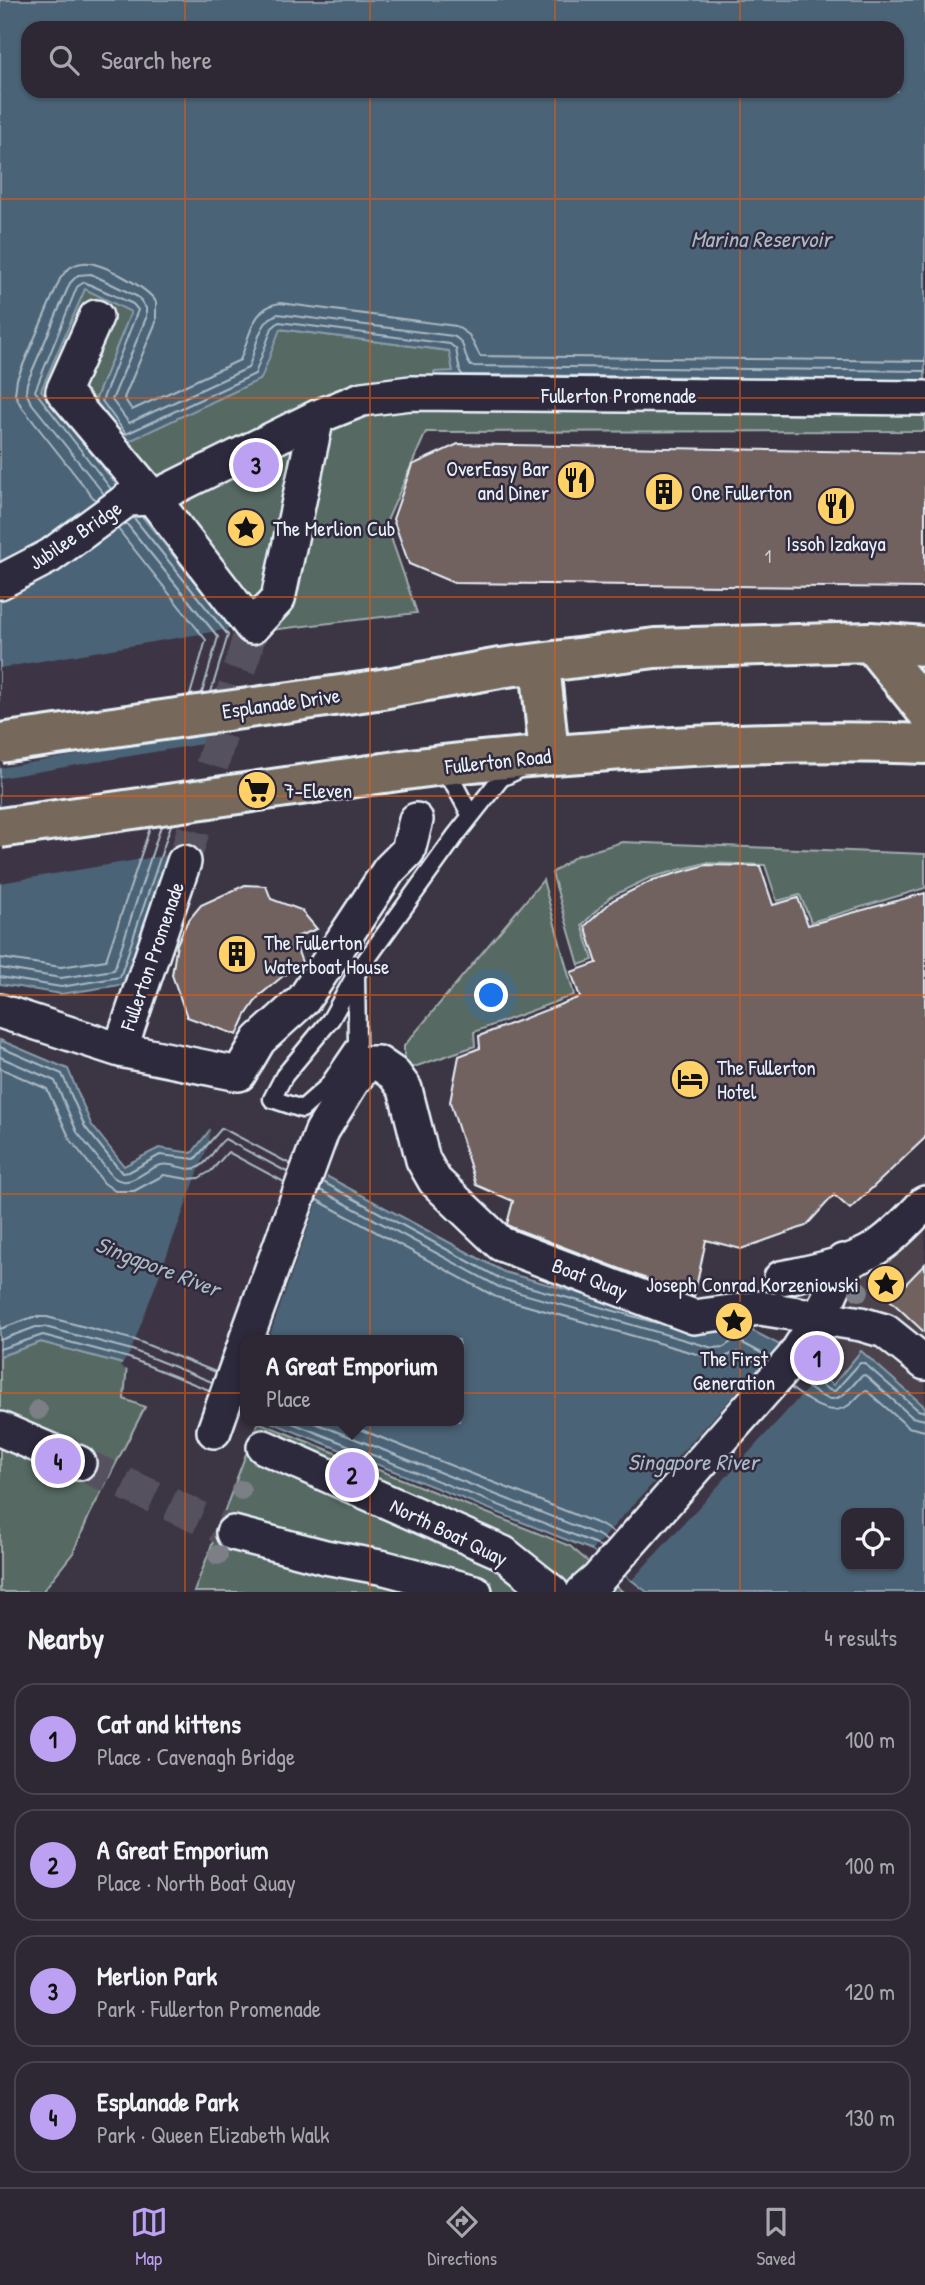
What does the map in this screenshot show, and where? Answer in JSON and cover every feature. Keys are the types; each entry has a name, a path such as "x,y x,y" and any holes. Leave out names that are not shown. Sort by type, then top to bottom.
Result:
{"highway":[{"path":"871,642 925,709"},
{"path":"549,755 550,661 655,648 738,648 871,642 925,646"},
{"name":"Esplanade Drive","path":"0,743 376,690 550,661"},
{"name":"Fullerton Road","path":"435,766 725,743 925,744"},
{"path":"0,828 435,766"}],"street":[{"path":"96,317 63,391 141,498 252,627 278,599 317,417"},
{"name":"Fullerton Promenade","path":"141,498 362,399 411,393 925,398"},
{"name":"Jubilee Bridge","path":"0,582 50,556 141,498"},
{"name":"Fullerton Promenade","path":"0,1011 120,1050 239,1074 259,1040 304,999 389,870 408,851 416,820"},
{"name":"Fullerton Promenade","path":"120,1050 184,862"},
{"name":"Boat Quay","path":"249,1335 322,1131 352,1082 368,1063 378,1063 394,1074 405,1089 423,1160 435,1181 501,1244 694,1317 760,1308 861,1324 884,1331 925,1363"},
{"path":"780,1278 818,1270 874,1250 925,1203"},
{"path":"591,1586 793,1357 821,1317 843,1261"},
{"path":"214,1431 240,1359"},
{"path":"0,1429 79,1463"},
{"name":"North Boat Quay","path":"264,1447 503,1553 552,1592"},
{"name":"North Boat Quay","path":"233,1533 325,1558 385,1568 475,1592"}],"lane":[{"path":"356,974 357,1043 327,1087 302,1109 272,1099 284,1076 331,1018 356,974 501,778 549,755"},
{"name":"Fullerton Road","path":"435,766 454,784 471,816"}],"shaded area":[{"path":"925,1179 925,1407 862,1351 833,1385 793,1358 780,1345 843,1261"}],"green space":[{"path":"85,288 132,311 94,403 279,329 450,351 453,371 925,387 925,431 426,432 386,523 417,613 236,634 41,390"},
{"path":"622,842 925,854 925,888 811,922 800,895 777,901 765,865 705,863 649,878 610,897 582,925 593,960 579,965 552,873 576,856"},
{"path":"543,880 574,995 474,1032 475,1046 411,1068 411,1077 404,1078 404,1046"},
{"path":"41,1342 127,1365 124,1399 145,1407 73,1553 42,1592 0,1592 0,1356"},
{"path":"256,1426 268,1426 570,1546 623,1592 194,1592"}],"water":[{"name":"Marina Reservoir","path":"0,0 925,0 925,387 435,381 434,372 453,371 449,351 280,329 261,379 123,444 94,403 131,312 85,289 41,390 236,634 168,858 126,984 61,994 0,984"},
{"name":"Singapore River","path":"0,1040 68,1069 91,1124 124,1166 159,1148 192,1153 219,1118 504,1272 717,1332 728,1318 780,1345 793,1358 833,1385 861,1351 925,1407 925,1592 647,1592 592,1550 281,1426 464,1426 464,1335 240,1335 240,1341 127,1365 41,1342 0,1356"}],"pier":[{"path":"235,628 240,635 210,732 0,768 0,668"},
{"path":"207,743 173,854 0,883 0,778"},
{"path":"219,1114 329,1173 270,1335 240,1335 240,1413 120,1367 130,1353 209,1143 210,1124"},
{"path":"780,1345 819,1376 632,1580 592,1550"}],"building":[{"name":"One Fullerton","path":"458,444 925,453 925,588 454,583 409,564 393,519 412,465"},
{"name":"The Fullerton Hotel","path":"706,865 760,866 773,905 798,898 808,925 925,893 925,1138 850,1209 834,1195 806,1226 741,1249 706,1240 694,1297 507,1224 513,1201 476,1185 450,1102 459,1056 480,1048 479,1036 580,997 571,972 597,963 585,926 613,900 653,880"},
{"name":"The Fullerton Waterboat House","path":"245,885 266,886 271,899 301,910 317,929 293,938 303,965 283,976 259,996 237,1035 187,1017 172,975 177,944 187,922 201,905"},
{"path":"925,1264 925,1333 890,1300"}],"tunnel":[{"path":"184,862 252,627"},
{"path":"79,1463 233,1533"}],"place":[{"name":"Merlion Park","path":"256,465"},
{"name":"OverEasy Bar and Diner","path":"576,480"},
{"name":"One Fullerton","path":"664,492"},
{"name":"Issoh Izakaya","path":"836,506"},
{"name":"The Merlion Cub","path":"246,528"},
{"name":"7-Eleven","path":"257,790"},
{"name":"The Fullerton Waterboat House","path":"237,954"},
{"name":"The Fullerton Hotel","path":"690,1079"},
{"name":"Joseph Conrad Korzeniowski","path":"886,1284"},
{"name":"The First Generation","path":"734,1321"},
{"name":"Cat and kittens","path":"817,1358"},
{"name":"Esplanade Park","path":"58,1461"},
{"name":"A Great Emporium","path":"352,1475"}]}
